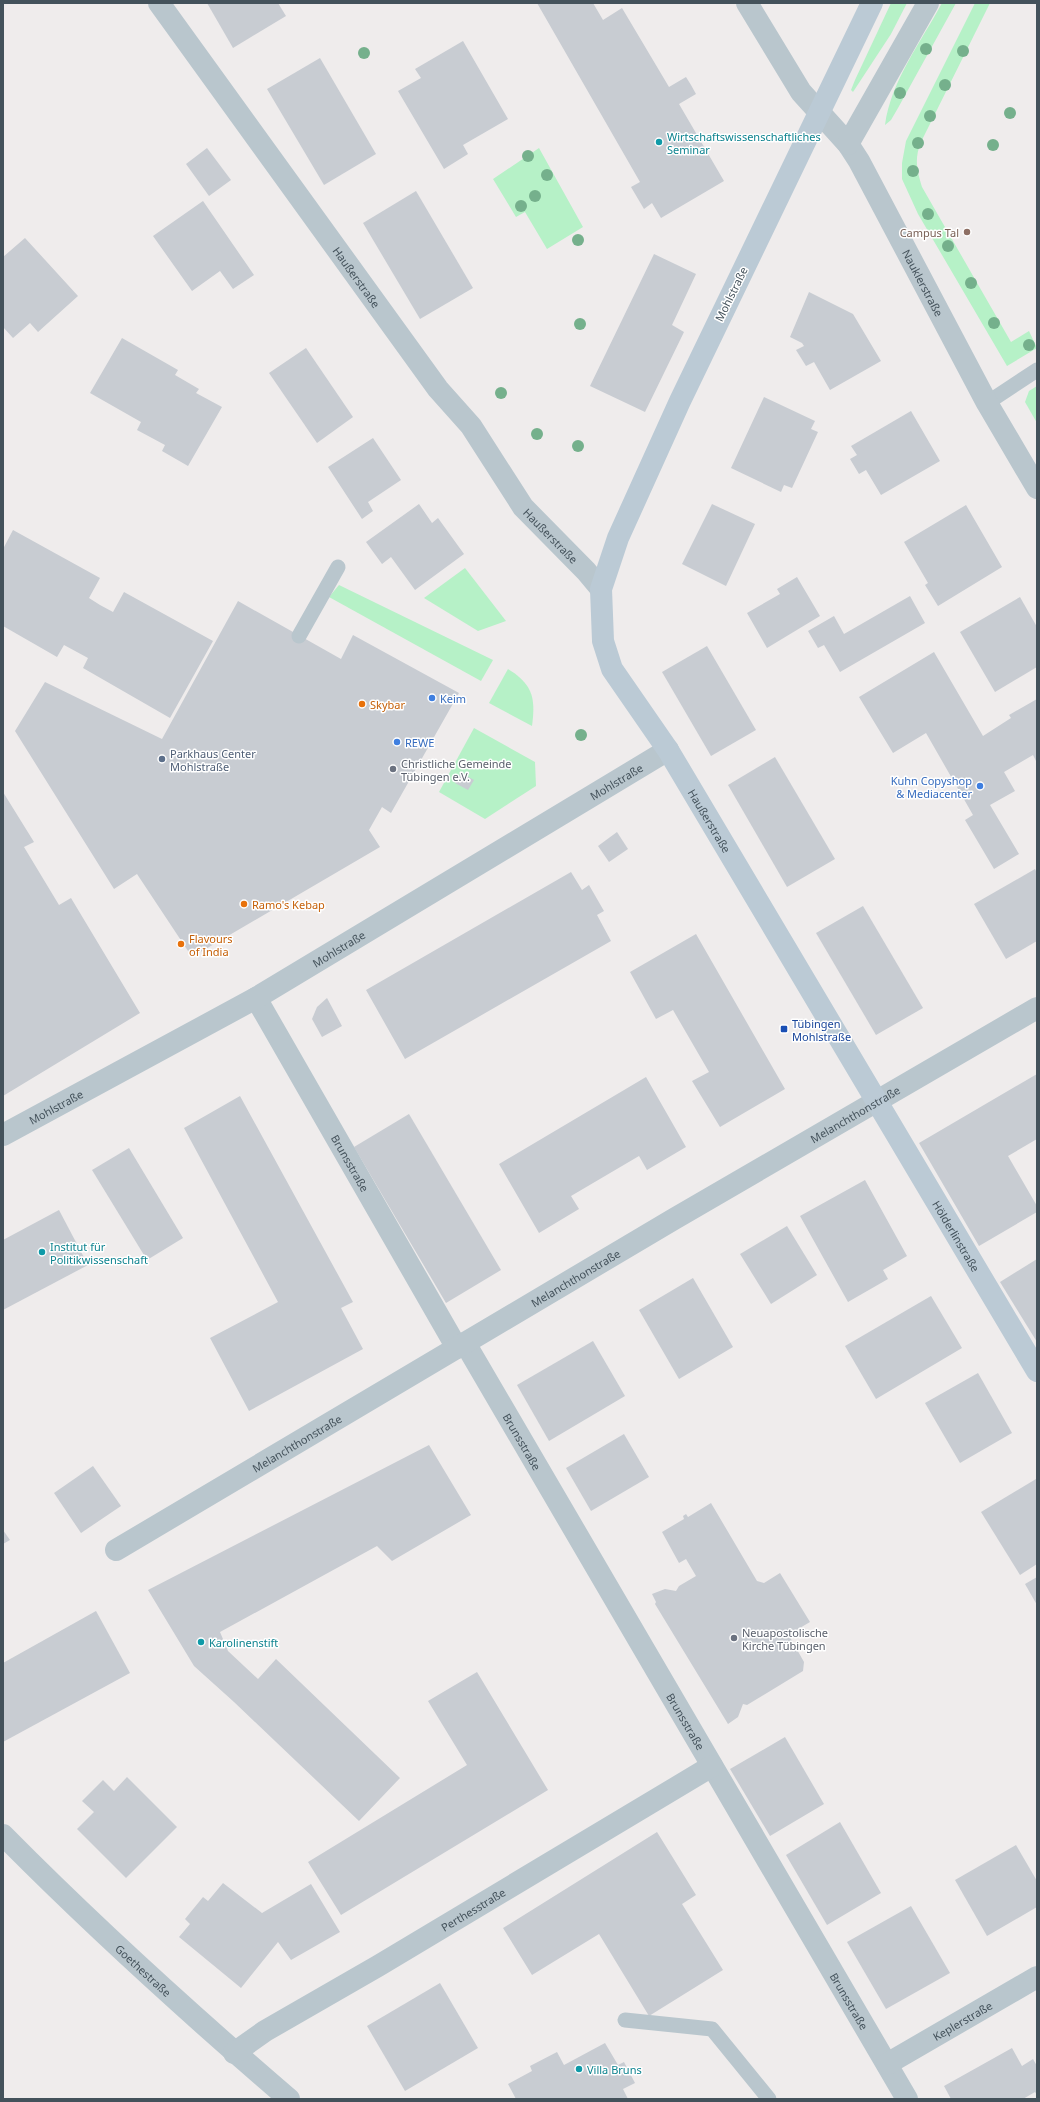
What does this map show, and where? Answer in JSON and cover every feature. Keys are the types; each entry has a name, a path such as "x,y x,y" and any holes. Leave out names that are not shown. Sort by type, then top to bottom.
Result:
{"main road":[{"name":"Mohlstraße","path":"601,589 618,538 680,401 872,3"},
{"name":"Haußerstraße","path":"601,589 603,641 612,669 668,750 877,1100"},
{"name":"Hölderlinstraße","path":"877,1100 1037,1371"}],"street":[{"name":"Haußerstraße","path":"159,3 438,389 471,426 523,507 586,571 601,589"},
{"name":"Nauklerstraße","path":"747,3 801,92 848,144 866,174 987,402 1037,488"},
{"path":"848,144 928,3"},
{"name":"Mohlstraße","path":"3,1135 256,998 668,750"},
{"name":"Brunsstraße","path":"256,998 461,1346 712,1766 907,2099"},
{"name":"Melanchthonstraße","path":"116,1550 877,1100 1037,1008"},
{"name":"Perthesstraße","path":"234,2053 265,2031 378,1966 712,1766"},
{"name":"Goethestraße","path":"3,1834 38,1870 234,2053 289,2099"},
{"name":"Keplerstraße","path":"887,2064 1037,1978"}],"lane":[{"path":"987,402 1037,370"},
{"path":"299,636 338,567"},
{"path":"625,2020 712,2030 769,2099"}],"green space":[{"path":"891,3 907,3 891,34 853,92 851,90 855,80"},
{"path":"942,3 956,3 898,108 891,120 885,125 893,93 900,77"},
{"path":"975,3 990,3 921,142 917,164 922,187 1011,342 1029,331 1037,348 1007,366 918,214 902,179 902,163 906,141"},
{"path":"539,148 583,227 547,249 525,212 516,217 493,179"},
{"path":"1037,386 1037,423 1025,402 1029,391"},
{"path":"465,568 506,621 478,631 424,598"},
{"path":"339,585 493,660 481,681 329,597"},
{"path":"508,669 522,680 530,692 533,707 532,726 489,703"},
{"path":"474,728 535,762 536,786 485,819 439,792"}],"building":[{"path":"207,3 278,3 286,16 233,48"},
{"name":"Wirtschaftswissenschaftliches Seminar","path":"537,3 593,3 603,20 622,8 669,87 686,77 691,85 696,94 679,104 724,181 661,218 652,203 644,209 631,187 640,182"},
{"path":"463,41 508,119 463,145 468,154 444,169 398,91 421,78 415,69"},
{"path":"320,58 376,154 324,185 267,89"},
{"path":"207,148 231,180 209,196 186,164"},
{"path":"416,191 473,288 420,319 363,223"},
{"path":"203,201 254,275 233,289 220,271 192,291 153,236"},
{"path":"25,238 78,296 38,332 30,323 13,338 3,327 3,257"},
{"path":"654,254 696,274 672,325 684,332 645,412 590,386"},
{"path":"809,292 853,314 881,361 830,390 814,362 806,366 796,350 804,346 802,343 790,337"},
{"path":"122,338 178,370 175,375 199,389 196,393 222,407 188,466 162,451 165,445 137,430 141,422 90,393"},
{"path":"306,348 353,417 317,443 269,373"},
{"path":"764,397 815,421 811,429 818,432 792,488 784,485 781,492 731,468"},
{"path":"911,411 940,461 881,495 866,470 859,474 850,459 857,455 851,446"},
{"path":"373,438 401,480 368,502 373,511 362,519 328,467"},
{"path":"419,504 432,523 438,518 464,554 415,590 391,557 382,564 366,542"},
{"path":"712,504 755,524 726,586 682,564"},
{"path":"966,505 1002,567 938,606 925,585 928,583 904,542"},
{"path":"13,530 100,578 89,598 100,605 113,612 124,592 213,641 170,718 83,668 88,658 64,645 57,657 3,626 3,549"},
{"path":"797,577 820,616 767,648 747,613 780,594 777,589"},
{"path":"910,596 925,623 840,672 824,645 818,648 808,631 834,616 844,634"},
{"path":"1020,597 1037,627 1037,667 995,692 960,632"},
{"path":"238,601 341,659 353,635 459,693 391,813 382,807 369,830 380,847 192,957 137,874 114,889 15,731 45,682 162,739"},
{"path":"707,646 756,730 711,756 662,672"},
{"path":"934,652 983,736 1011,718 1009,715 1037,699 1037,763 1033,755 1004,772 1015,791 990,805 1019,854 994,869 965,820 973,815 926,733 893,753 859,697"},
{"path":"775,757 835,859 787,887 728,785"},
{"path":"461,773 474,780 468,790 455,783"},
{"path":"3,792 34,842 24,847 59,905 71,898 140,1013 3,1096"},
{"path":"617,832 628,849 609,862 598,846"},
{"path":"1035,869 1037,873 1037,941 1006,959 974,904"},
{"path":"571,872 582,890 589,885 604,911 597,915 611,941 405,1059 366,990"},
{"path":"863,906 923,1008 876,1035 816,933"},
{"path":"696,934 785,1089 720,1127 692,1081 709,1072 673,1010 656,1019 630,972"},
{"path":"327,998 342,1026 322,1037 312,1019 317,1007"},
{"path":"1037,1074 1037,1139 1008,1156 1037,1206 1037,1212 979,1246 919,1143"},
{"path":"646,1077 686,1147 647,1170 639,1156 571,1196 579,1209 539,1233 499,1164"},
{"path":"240,1096 353,1302 341,1308 363,1349 249,1411 210,1338 278,1302 184,1128"},
{"path":"409,1114 501,1270 446,1303 354,1147"},
{"path":"129,1148 183,1238 147,1260 92,1170"},
{"path":"865,1180 907,1256 883,1270 888,1279 848,1302 800,1216"},
{"name":"Institut für Politikwissenschaft","path":"59,1210 88,1265 3,1310 3,1240"},
{"path":"787,1226 817,1275 771,1304 740,1254"},
{"path":"1037,1259 1037,1342 1000,1282"},
{"path":"693,1278 733,1347 679,1379 639,1310"},
{"path":"931,1296 962,1348 876,1399 845,1346"},
{"path":"593,1341 625,1396 549,1441 517,1385"},
{"path":"978,1373 1012,1433 960,1463 925,1403"},
{"path":"624,1434 649,1477 591,1511 566,1468"},
{"name":"Karolinenstift","path":"429,1445 471,1515 392,1561 377,1546 220,1632 228,1651 258,1679 276,1659 400,1778 359,1821 194,1666 148,1590"},
{"path":"93,1466 121,1506 81,1533 54,1493"},
{"path":"1036,1479 1037,1564 1020,1575 981,1512"},
{"name":"Neuapostolische Kirche Tübingen","path":"711,1503 757,1581 764,1583 780,1573 810,1622 793,1632 791,1639 804,1662 803,1671 747,1705 743,1704 738,1717 728,1724 655,1604 656,1602 652,1594 665,1589 676,1591 679,1586 696,1576 686,1559 679,1563 662,1532 684,1519 683,1516 686,1514 688,1517"},
{"path":"3,1530 10,1540 3,1544"},
{"path":"1037,1577 1037,1605 1025,1584"},
{"path":"96,1611 130,1673 3,1742 3,1663"},
{"path":"477,1672 548,1790 341,1915 308,1862 467,1765 428,1701"},
{"path":"785,1737 824,1804 770,1836 730,1769"},
{"path":"127,1777 177,1827 126,1878 77,1829 94,1812 82,1801 103,1780 114,1791"},
{"path":"840,1822 881,1893 827,1925 786,1855"},
{"path":"657,1832 696,1895 682,1904 723,1970 649,2016 599,1934 532,1975 503,1928"},
{"path":"1016,1845 1037,1881 1037,1907 987,1936 955,1880"},
{"path":"223,1883 262,1913 311,1884 340,1932 291,1960 278,1942 241,1988 179,1937 190,1924 185,1919 203,1897 208,1901"},
{"path":"911,1906 950,1973 886,2009 847,1942"},
{"path":"440,1983 478,2048 405,2091 367,2026"},
{"name":"Villa Bruns","path":"605,2043 618,2065 624,2062 635,2083 623,2089 628,2099 516,2099 508,2084 532,2071 530,2066 557,2052 564,2065"},
{"path":"1012,2048 1022,2066 1033,2059 1037,2066 1037,2095 1035,2092 1023,2099 951,2099 944,2086"}],"place":[{"name":"Wirtschaftswissenschaftliches Seminar","path":"659,142"},
{"name":"Campus Tal","path":"967,232"},
{"name":"Keim","path":"432,698"},
{"name":"Skybar","path":"362,704"},
{"name":"REWE","path":"397,742"},
{"name":"Parkhaus Center Mohlstraße","path":"162,759"},
{"name":"Christliche Gemeinde Tübingen e.V.","path":"393,769"},
{"name":"Kuhn Copyshop & Mediacenter","path":"980,786"},
{"name":"Ramo's Kebap","path":"244,904"},
{"name":"Flavours of India","path":"181,944"},
{"name":"Tübingen Mohlstraße","path":"784,1029"},
{"name":"Institut für Politikwissenschaft","path":"42,1252"},
{"name":"Neuapostolische Kirche Tübingen","path":"734,1638"},
{"name":"Karolinenstift","path":"201,1642"},
{"name":"Villa Bruns","path":"579,2069"}]}
